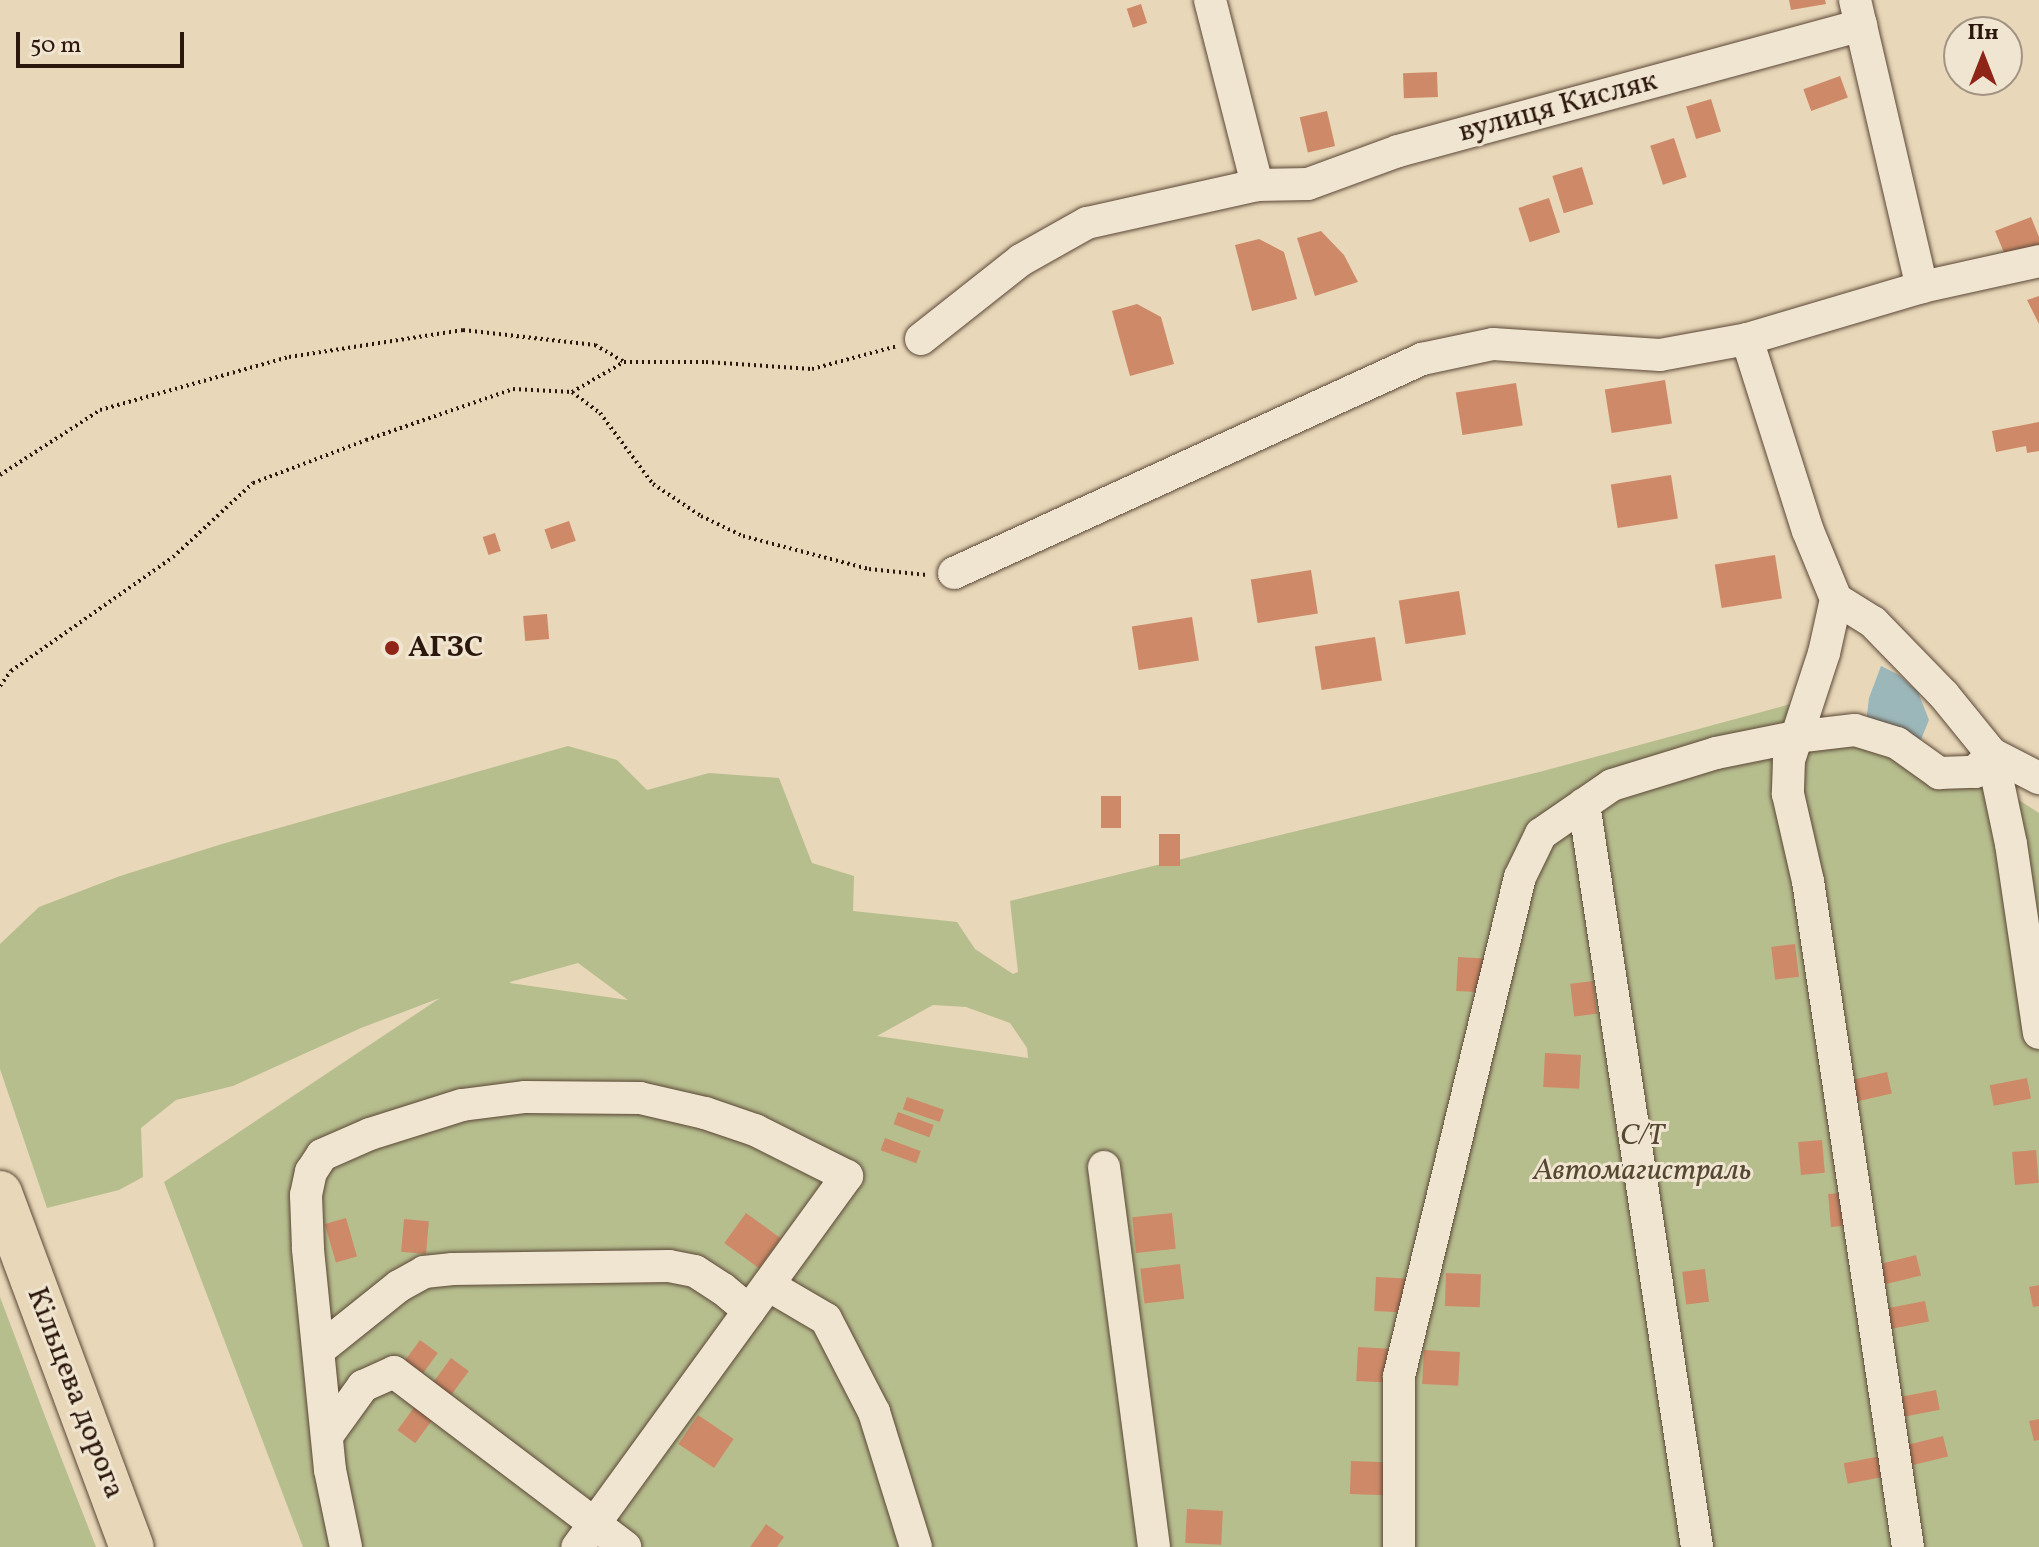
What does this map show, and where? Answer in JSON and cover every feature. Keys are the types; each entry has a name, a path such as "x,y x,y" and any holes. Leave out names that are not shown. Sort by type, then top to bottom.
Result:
{"highway":[{"name":"Кільцева дорога","path":"0,1193 132,1547"}],"street":[{"path":"1210,0 1257,185"},
{"name":"вулиця Кисляк","path":"921,339 1021,260 1087,223 1257,185 1308,184 1398,151 1858,12 1922,287"},
{"path":"954,573 1422,359 1493,344 1660,355 1747,339 1922,287 2039,261"},
{"path":"1747,339 1808,531 1836,599 1824,653 1789,760 1788,794 1808,881 1908,1547"},
{"path":"1836,599 1873,622 1944,695 1992,754 2039,778"},
{"path":"1399,1547 1399,1376 1517,892 1541,834 1612,785 1716,753 1795,737 1855,730 1897,743 1939,773 1975,772 1992,754"},
{"path":"1992,754 2011,844 2039,1033"},
{"path":"1584,804 1697,1547"},
{"path":"346,1547 330,1470 308,1235 306,1195 311,1172 322,1155 370,1134 462,1105 525,1097 640,1098 705,1113 755,1130 847,1176 585,1535"},
{"path":"1104,1167 1154,1547"},
{"path":"319,1350 399,1286 424,1272 453,1269 669,1266 695,1271 749,1311"},
{"path":"768,1285 826,1319 874,1412 916,1536 916,1547"},
{"path":"327,1436 363,1386 394,1372 585,1535 625,1547"}],"path":[{"path":"0,475 100,410 289,357 463,330 595,345 624,362"},
{"path":"0,686 11,671 173,557 253,483 513,389 572,392 624,362 706,362 812,369 921,339"},
{"path":"572,392 600,413 653,484 701,516 743,536 869,569 917,576 954,573"}],"green space":[{"name":"С/Т Автомагистраль","path":"1791,704 1975,772 2039,813 2039,1547 303,1547 164,1182 440,998 361,1028 233,1086 176,1100 141,1128 143,1177 119,1190 47,1208 0,1069 0,944 39,907 120,876 222,844 568,746 617,760 647,790 709,773 779,778 812,863 854,876 853,911 957,922 975,949 1013,974 1018,972 1010,901 1543,771","holes":["578,963 628,1000 510,983 510,982","933,1005 966,1007 1010,1023 1027,1048 1028,1058 877,1036"]},
{"path":"0,1297 46,1419 96,1547 0,1547"}],"water":[{"path":"1881,666 1899,675 1918,692 1929,720 1920,742 1865,731 1869,698"}],"building":[{"path":"1789,0 1825,0 1826,4 1791,10"},
{"path":"1141,4 1147,23 1133,28 1127,9"},
{"path":"1437,72 1438,97 1404,98 1403,73"},
{"path":"1840,76 1848,98 1811,111 1803,89"},
{"path":"1711,99 1721,132 1696,139 1686,107"},
{"path":"1327,111 1335,146 1308,152 1300,117"},
{"path":"1674,138 1687,177 1663,185 1650,146"},
{"path":"1582,167 1593,204 1564,213 1552,176"},
{"path":"1549,198 1560,232 1530,242 1519,208"},
{"path":"2031,217 2039,237 2039,248 2007,260 1995,231"},
{"path":"1321,231 1344,255 1358,282 1315,296 1297,238"},
{"path":"1259,239 1284,252 1297,299 1252,311 1235,245"},
{"path":"2039,296 2039,324 2027,300"},
{"path":"1137,304 1161,317 1174,364 1130,376 1112,311"},
{"path":"1665,380 1672,423 1612,433 1605,390"},
{"path":"1516,383 1523,425 1462,435 1456,393"},
{"path":"2039,422 2039,451 2027,453 2026,446 1996,452 1992,431"},
{"path":"1671,475 1678,518 1618,528 1611,485"},
{"path":"569,521 576,541 551,549 544,529"},
{"path":"495,533 501,551 489,555 483,537"},
{"path":"1775,555 1782,598 1722,608 1715,565"},
{"path":"1311,570 1318,613 1258,623 1251,580"},
{"path":"1459,591 1466,634 1406,644 1399,601"},
{"path":"547,614 549,639 525,641 523,616"},
{"path":"1192,617 1199,660 1139,670 1132,627"},
{"path":"1375,637 1382,680 1322,690 1315,647"},
{"path":"1101,796 1121,796 1121,828 1101,828"},
{"path":"1159,834 1180,834 1180,866 1159,866"},
{"path":"1795,944 1799,977 1775,980 1771,947"},
{"path":"1458,957 1494,959 1492,993 1456,991"},
{"path":"1593,981 1597,1014 1574,1017 1570,984"},
{"path":"1545,1053 1581,1055 1579,1089 1543,1087"},
{"path":"1887,1072 1892,1093 1856,1102 1851,1080"},
{"path":"2027,1078 2031,1099 1994,1106 1990,1085"},
{"path":"907,1097 944,1110 940,1122 903,1109"},
{"path":"898,1112 934,1125 929,1137 894,1124"},
{"path":"885,1138 921,1151 916,1163 881,1150"},
{"path":"1822,1140 1825,1173 1801,1175 1798,1142"},
{"path":"2036,1150 2039,1183 2015,1185 2012,1152"},
{"path":"1852,1192 1855,1225 1831,1227 1828,1194"},
{"path":"746,1213 781,1238 759,1268 724,1243"},
{"path":"1172,1213 1176,1249 1136,1253 1132,1217"},
{"path":"346,1218 357,1256 336,1263 325,1224"},
{"path":"404,1219 429,1221 426,1254 401,1252"},
{"path":"1916,1255 1921,1275 1885,1284 1880,1264"},
{"path":"1180,1264 1184,1299 1145,1304 1140,1269"},
{"path":"1705,1269 1709,1302 1686,1305 1682,1272"},
{"path":"1446,1273 1481,1274 1480,1307 1445,1306"},
{"path":"1376,1277 1411,1279 1409,1313 1374,1311"},
{"path":"2039,1285 2039,1306 2033,1307 2029,1287"},
{"path":"1925,1301 1929,1322 1892,1329 1888,1308"},
{"path":"420,1340 438,1353 417,1381 399,1368"},
{"path":"1358,1347 1394,1349 1392,1383 1356,1381"},
{"path":"1424,1350 1460,1352 1458,1386 1422,1384"},
{"path":"451,1358 469,1371 448,1400 430,1387"},
{"path":"1936,1390 1940,1410 1903,1417 1899,1397"},
{"path":"418,1402 436,1415 415,1443 397,1430"},
{"path":"698,1415 734,1439 714,1468 678,1444"},
{"path":"2039,1419 2039,1440 2034,1441 2029,1421"},
{"path":"1943,1436 1948,1456 1912,1465 1907,1445"},
{"path":"1881,1456 1885,1477 1848,1484 1844,1463"},
{"path":"1351,1461 1387,1462 1386,1495 1350,1494"},
{"path":"1187,1509 1223,1511 1221,1545 1185,1543"},
{"path":"766,1524 784,1537 777,1547 750,1547"}],"place":[{"name":"АГЗС","path":"392,648"}]}
